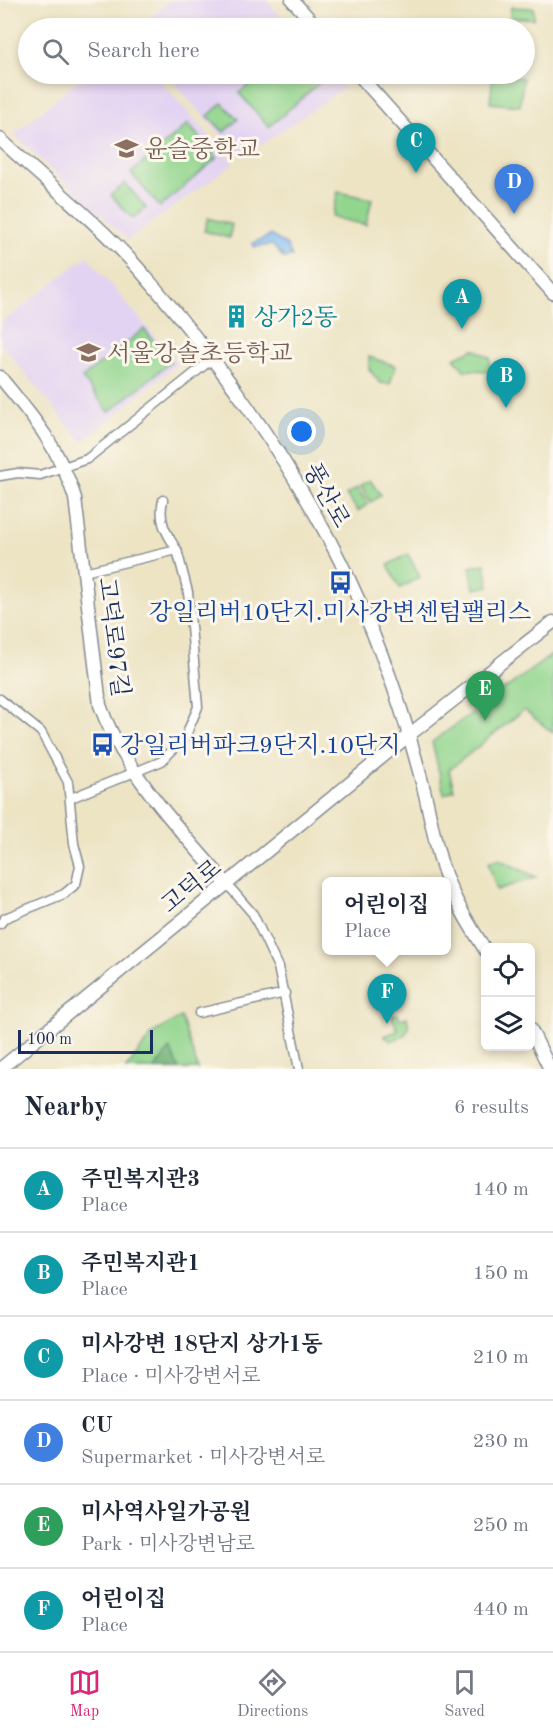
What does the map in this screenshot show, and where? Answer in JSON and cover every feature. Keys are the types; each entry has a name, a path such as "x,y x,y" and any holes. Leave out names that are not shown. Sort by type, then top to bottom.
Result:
{"street":[{"path":"292,0 309,18"},
{"path":"367,84 553,293"},
{"name":"풍산로","path":"0,139 46,179 137,268 211,360 278,452 346,572 380,651 409,735 446,877"},
{"path":"0,476 40,475 87,459 211,360"},
{"name":"고덕로97길","path":"0,376 46,434 64,466 75,498 100,705 108,728 135,771 227,884"},
{"path":"71,798 162,761 186,736 198,707 188,592 177,550 164,530 160,513 163,500"},
{"path":"84,572 177,550"},
{"name":"고덕로","path":"0,1069 409,735 553,622"},
{"path":"0,699 41,732 68,783 74,844 80,866 76,884 63,894 5,918 0,924"},
{"path":"227,884 253,914 278,967 299,1069"},
{"name":"풍산로","path":"451,888 468,924 481,944"},
{"path":"199,1014 285,993"},
{"path":"535,1037 550,1069"}],"shaded area":[{"path":"171,0 266,0 282,18 149,18"},
{"name":"윤슬중학교","path":"73,84 163,84 234,163 128,240 14,135"},
{"path":"174,84 340,84 344,88 242,158"},
{"name":"서울강솔초등학교","path":"87,256 178,364 82,442 0,343 0,324"}],"green space":[{"path":"511,7 534,8 534,18 510,17"},
{"path":"250,84 318,84 269,127 239,93"},
{"path":"492,84 522,84 520,106 490,103"},
{"path":"222,103 238,119 224,132 208,116"},
{"path":"188,124 217,158 160,207 131,173"},
{"path":"125,183 146,208 133,219 111,195"},
{"path":"338,192 372,199 366,225 332,217"},
{"path":"208,218 232,225 229,238 204,231"},
{"path":"144,329 171,362 109,412 82,378"},
{"path":"474,349 490,358 490,371 464,370 454,358"},
{"path":"369,357 396,366 390,384 380,383 369,369"},
{"path":"370,479 381,495 371,502 360,486"},
{"path":"357,488 368,504 358,511 346,495"},
{"path":"408,554 420,577 400,588 388,565"},
{"path":"485,564 489,586 474,589 470,567"},
{"path":"553,654 553,733 524,710 449,770 454,790 444,794 432,742"},
{"path":"498,859 537,877 497,890 488,863"},
{"path":"398,1014 400,1019 407,1017 409,1028 404,1036 391,1041 384,1036 398,1031 392,1016"},
{"path":"181,1017 198,1069 126,1069 153,1033"},
{"path":"170,1049 179,1069 154,1069"}],"water":[{"path":"271,235 287,246 292,257 284,258 272,245 254,247 253,243"}],"place":[{"name":"윤슬중학교","path":"126,149"},
{"name":"미사강변 18단지 상가1동","path":"416,173"},
{"name":"CU","path":"514,214"},
{"name":"상가2동","path":"236,317"},
{"name":"주민복지관3","path":"462,329"},
{"name":"서울강솔초등학교","path":"89,353"},
{"name":"주민복지관1","path":"506,408"},
{"name":"강일리버10단지.미사강변센텀팰리스","path":"340,582"},
{"name":"미사역사일가공원","path":"485,721"},
{"name":"강일리버파크9단지.10단지","path":"102,745"},
{"name":"어린이집","path":"387,1024"}]}
